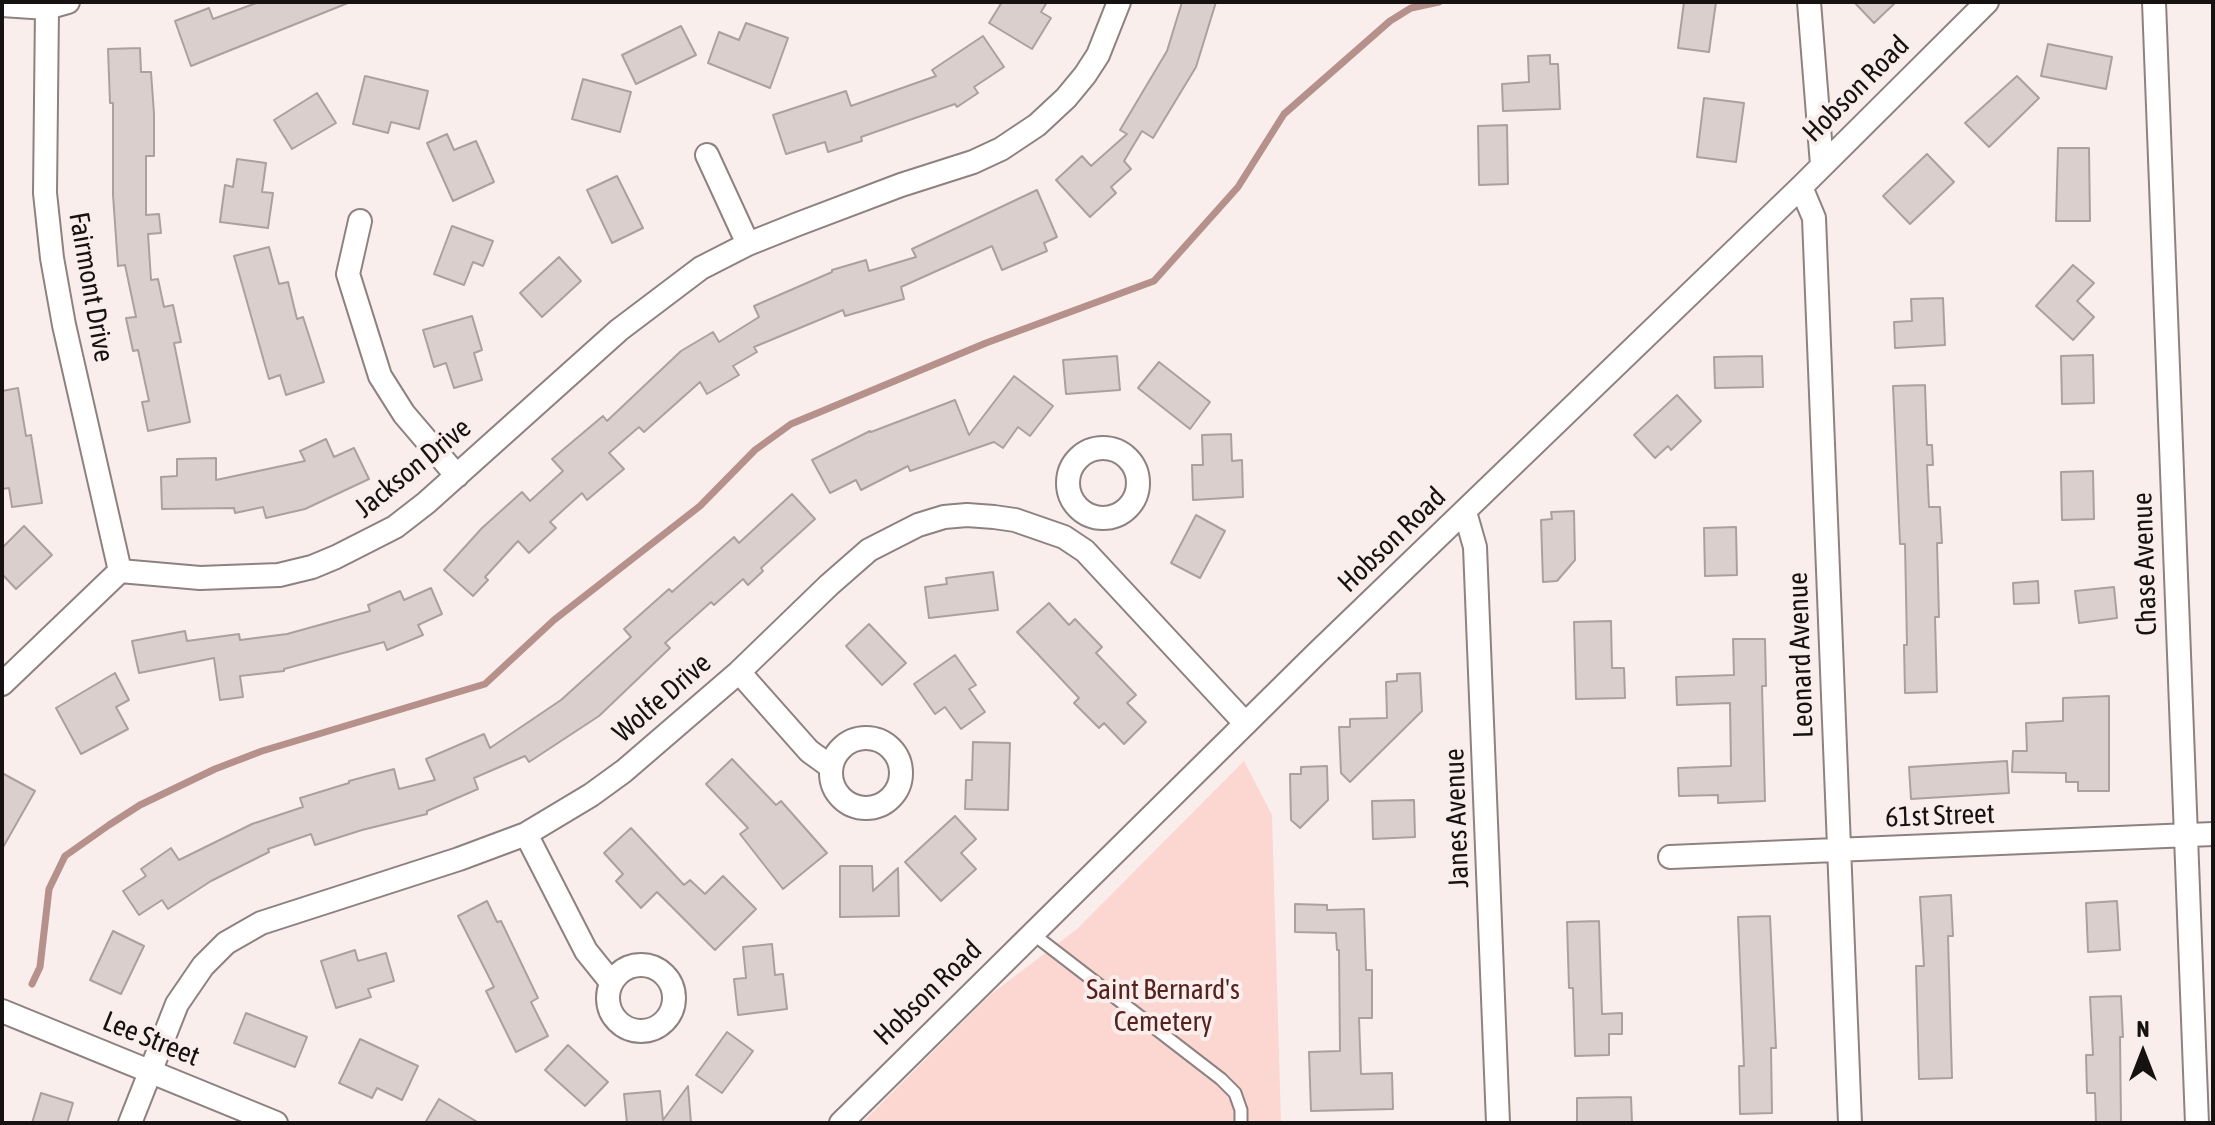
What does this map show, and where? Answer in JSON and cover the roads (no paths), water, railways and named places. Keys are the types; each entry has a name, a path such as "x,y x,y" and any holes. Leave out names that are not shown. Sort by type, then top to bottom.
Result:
{"street":[{"name":"Jackson Drive","path":"120,571 200,578 279,575 312,567 368,543 395,527 457,476 619,330 701,268 748,244 901,185 973,162 1001,149 1037,125 1085,75 1098,55 1119,2"},
{"path":"1809,2 1822,165"},
{"name":"Hobson Road","path":"841,1123 1245,723 1801,187 1987,2"},
{"name":"Chase Avenue","path":"2154,2 2197,1123"},
{"path":"2,5 57,5"},
{"name":"Fairmont Drive","path":"57,5 45,193 52,258 64,325 120,571"},
{"path":"707,155 748,244"},
{"name":"Leonard Avenue","path":"1801,187 1814,218 1850,1123"},
{"path":"360,221 348,274 380,376 404,414 457,476"},
{"path":"1064,537 1083,511"},
{"name":"Janes Avenue","path":"1465,512 1475,547 1498,1123"},
{"name":"Wolfe Drive","path":"130,1123 177,1004 203,966 226,943 261,923 526,834 591,795 624,771 739,672 869,550 918,525 944,517 994,517 1015,520 1064,537 1085,551 1245,723"},
{"path":"2,684 120,571"},
{"path":"739,672 809,751 831,767"},
{"path":"526,834 586,951 611,982"},
{"name":"61st Street","path":"1670,857 2213,834"},
{"name":"Lee Street","path":"2,1011 276,1123"}],"lane":[{"path":"1033,934 1221,1079 1235,1093 1241,1110 1241,1123"}],"waterway":[{"path":"32,984 40,967 49,889 65,856 109,825 140,805 215,769 262,751 485,684 554,620 700,506 755,450 791,424 986,343 1154,281 1238,187 1284,114 1390,21 1411,8 1439,2"}],"park label":[{"name":"Saint Bernard's Cemetery","path":"1163,1006"}]}
